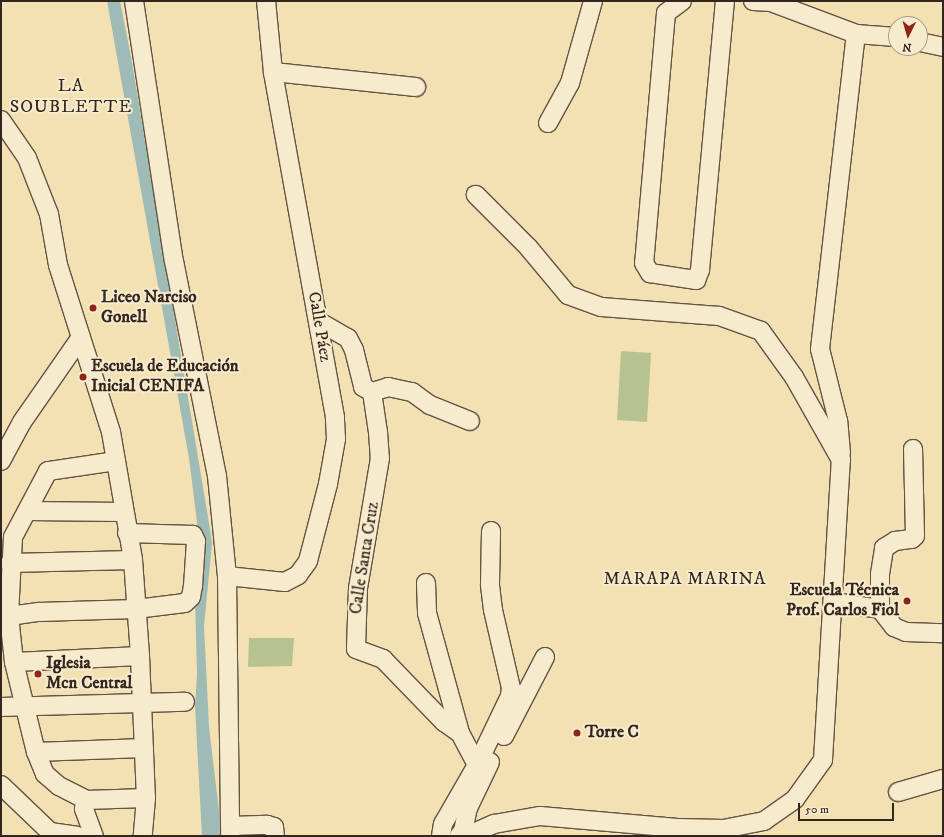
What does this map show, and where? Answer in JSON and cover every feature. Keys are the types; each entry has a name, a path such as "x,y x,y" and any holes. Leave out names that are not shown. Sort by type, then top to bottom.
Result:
{"street":[{"path":"134,1 174,261 217,476 227,576 230,831 267,825 274,827 275,836"},
{"name":"Calle Páez","path":"227,576 290,581 298,575 308,561 328,484 336,439 335,417 273,72 266,1"},
{"path":"548,123 570,83 593,1"},
{"path":"682,1 666,13 644,264 650,273 696,280 700,270 725,1"},
{"path":"753,1 770,2 856,34 888,36"},
{"path":"467,836 494,824 540,816 677,828 764,829 795,799 823,760 842,460 838,421 820,348 856,34"},
{"path":"928,44 943,47"},
{"path":"273,72 416,87"},
{"path":"1,120 27,158 44,201 58,265 111,432 133,560 140,656 146,798 143,836"},
{"path":"476,195 528,247 568,295 601,307 719,316 762,331 794,377 842,460"},
{"path":"318,321 348,338 354,350 363,387 372,392 388,387 412,392 430,405 470,421"},
{"path":"1,461 22,422 81,337"},
{"name":"Calle Santa Cruz","path":"372,392 380,458 358,595 356,648 383,658 444,722 460,733 476,765"},
{"path":"913,449 915,536 912,540 895,541 884,548 880,574 880,609 894,627 906,632 943,633"},
{"path":"116,461 48,471 28,511 12,537 9,616 14,662 36,752 45,774 59,786 86,800 146,798"},
{"path":"28,511 124,512"},
{"path":"441,836 443,824 476,765 510,696 511,688 493,610 490,584 491,531"},
{"path":"9,616 39,612 136,609 185,603 191,597 193,586 196,541 193,535 185,533 128,533"},
{"path":"10,563 133,560"},
{"path":"426,583 427,613 460,733"},
{"path":"834,602 880,609"},
{"path":"14,662 140,656"},
{"path":"459,836 463,831 468,808 490,762 545,657"},
{"path":"1,707 25,705 185,702"},
{"path":"36,752 144,748"},
{"path":"898,792 943,779"},
{"path":"1,785 50,832 77,836"},
{"path":"86,800 84,809 94,836"}],"green space":[{"path":"621,351 651,353 647,422 617,420"},
{"path":"249,638 294,638 292,666 248,667"}],"water":[{"path":"107,1 120,1 131,57 212,543 204,626 209,727 222,836 202,836 195,706 197,674 195,598 198,530 189,458"}],"place":[{"name":"Liceo Narciso Gonell","path":"93,308"},
{"name":"Escuela de Educación Inicial CENIFA","path":"83,377"},
{"name":"Escuela Técnica Prof. Carlos Fiol","path":"907,601"},
{"name":"Iglesia Mcn Central","path":"38,674"},
{"name":"Torre C","path":"577,733"}],"district":[{"name":"LA SOUBLETTE","path":"71,97"},
{"name":"MARAPA MARINA","path":"685,579"}]}
